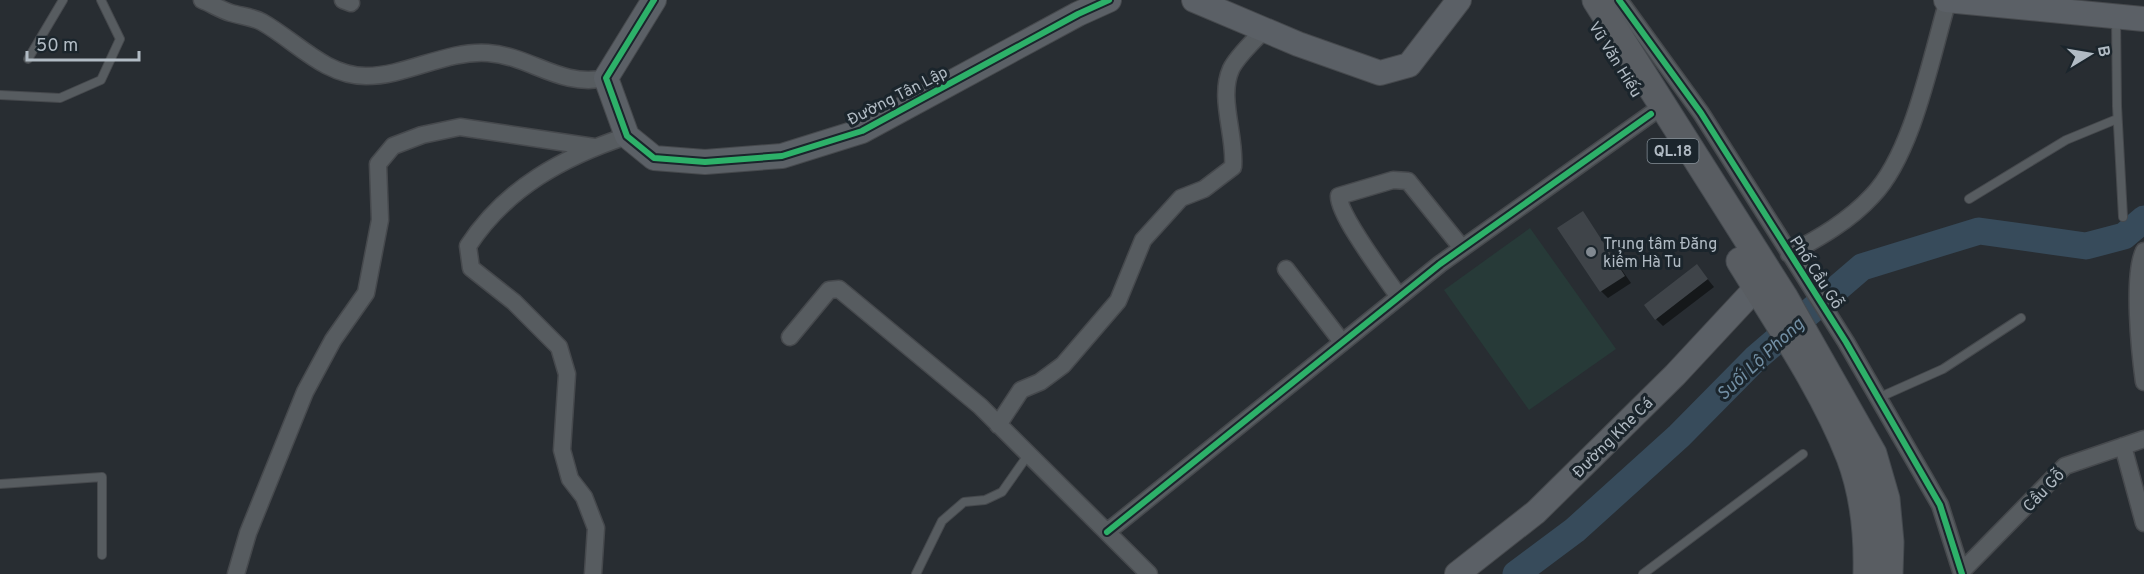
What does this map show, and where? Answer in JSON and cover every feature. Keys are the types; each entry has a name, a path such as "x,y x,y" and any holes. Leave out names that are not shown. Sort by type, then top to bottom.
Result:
{"main road":[{"name":"Vũ Văn Hiếu","path":"1579,0 1768,296"},
{"name":"Vũ Văn Hiếu","path":"1596,0 1768,296"},
{"name":"QL.18","path":"1768,296 1833,399 1873,454 1886,499 1890,542 1889,574"},
{"name":"QL.18","path":"1833,399 1863,506 1868,541 1868,574"}],"street":[{"path":"202,0 230,13 260,21 316,60 354,75 368,76 448,57 486,53 504,55 568,79 589,82 606,78 654,0"},
{"name":"Đường Tân Lập","path":"627,136 654,158 705,162 782,156 862,131 1077,14 1109,0"},
{"path":"1194,0 1380,73 1409,65 1459,0"},
{"name":"Phố Cầu Gỗ","path":"1619,0 1701,113 1846,342 1940,505 1962,573"},
{"path":"1789,254 1841,223 1872,196 1889,175 1906,139 1947,0 2144,19"},
{"path":"998,425 1021,390 1040,382 1063,365 1118,301 1143,240 1181,198 1204,189 1233,167 1235,147 1226,87 1232,67 1265,29"},
{"path":"593,574 596,528 584,497 570,479 562,450 567,374 559,347 514,302 471,268 468,246 483,223 508,196 583,151 627,136 606,78"},
{"path":"1107,532 1461,248 1651,114"},
{"path":"236,574 252,523 305,392 333,340 366,293 380,220 378,164 393,146 422,135 460,127 594,147"},
{"path":"1399,297 1342,208 1339,196 1393,180 1408,181 1461,248"},
{"path":"2144,251 2139,269 2141,360 2144,381"},
{"path":"1286,269 1342,342"},
{"path":"790,337 829,290 838,289 953,382 1149,574"},
{"name":"Đường Khe Cá","path":"1457,574 1536,512 1674,375 1768,296"},
{"name":"Cầu Gỗ","path":"1962,573 2065,466 2144,439"},
{"path":"2123,446 2144,523"}],"lane":[{"path":"28,59 63,0"},
{"path":"0,95 60,98 101,80 120,39 101,0"},
{"path":"2116,16 2123,217"},
{"path":"1969,199 2066,140 2118,119"},
{"path":"1878,398 1943,369 2021,318"},
{"path":"1643,574 1803,454"},
{"path":"916,574 942,521 964,502 985,500 1002,492 1028,455"},
{"path":"0,484 102,477 102,555"}],"green space":[{"path":"1530,228 1616,349 1529,410 1444,290"}],"building":[{"name":"Trung tâm Đăng kiểm Hà Tu","path":"1583,211 1625,276 1600,292 1557,228"},
{"path":"1697,264 1708,279 1655,320 1644,305"}],"waterway":[{"name":"Suối Lộ Phong","path":"1516,574 1575,530 1679,436 1756,358 1862,267 1979,231 2086,246 2124,236 2144,219"}],"cycle path":[{"path":"654,0 606,78 627,136 654,158 705,162 782,156 862,131 1078,14 1109,0"},
{"path":"1619,0 1701,113 1846,342 1940,505 1962,574"},
{"path":"1107,532 1440,264 1651,114"}],"place":[{"name":"Trung tâm Đăng kiểm Hà Tu","path":"1591,252"}]}
